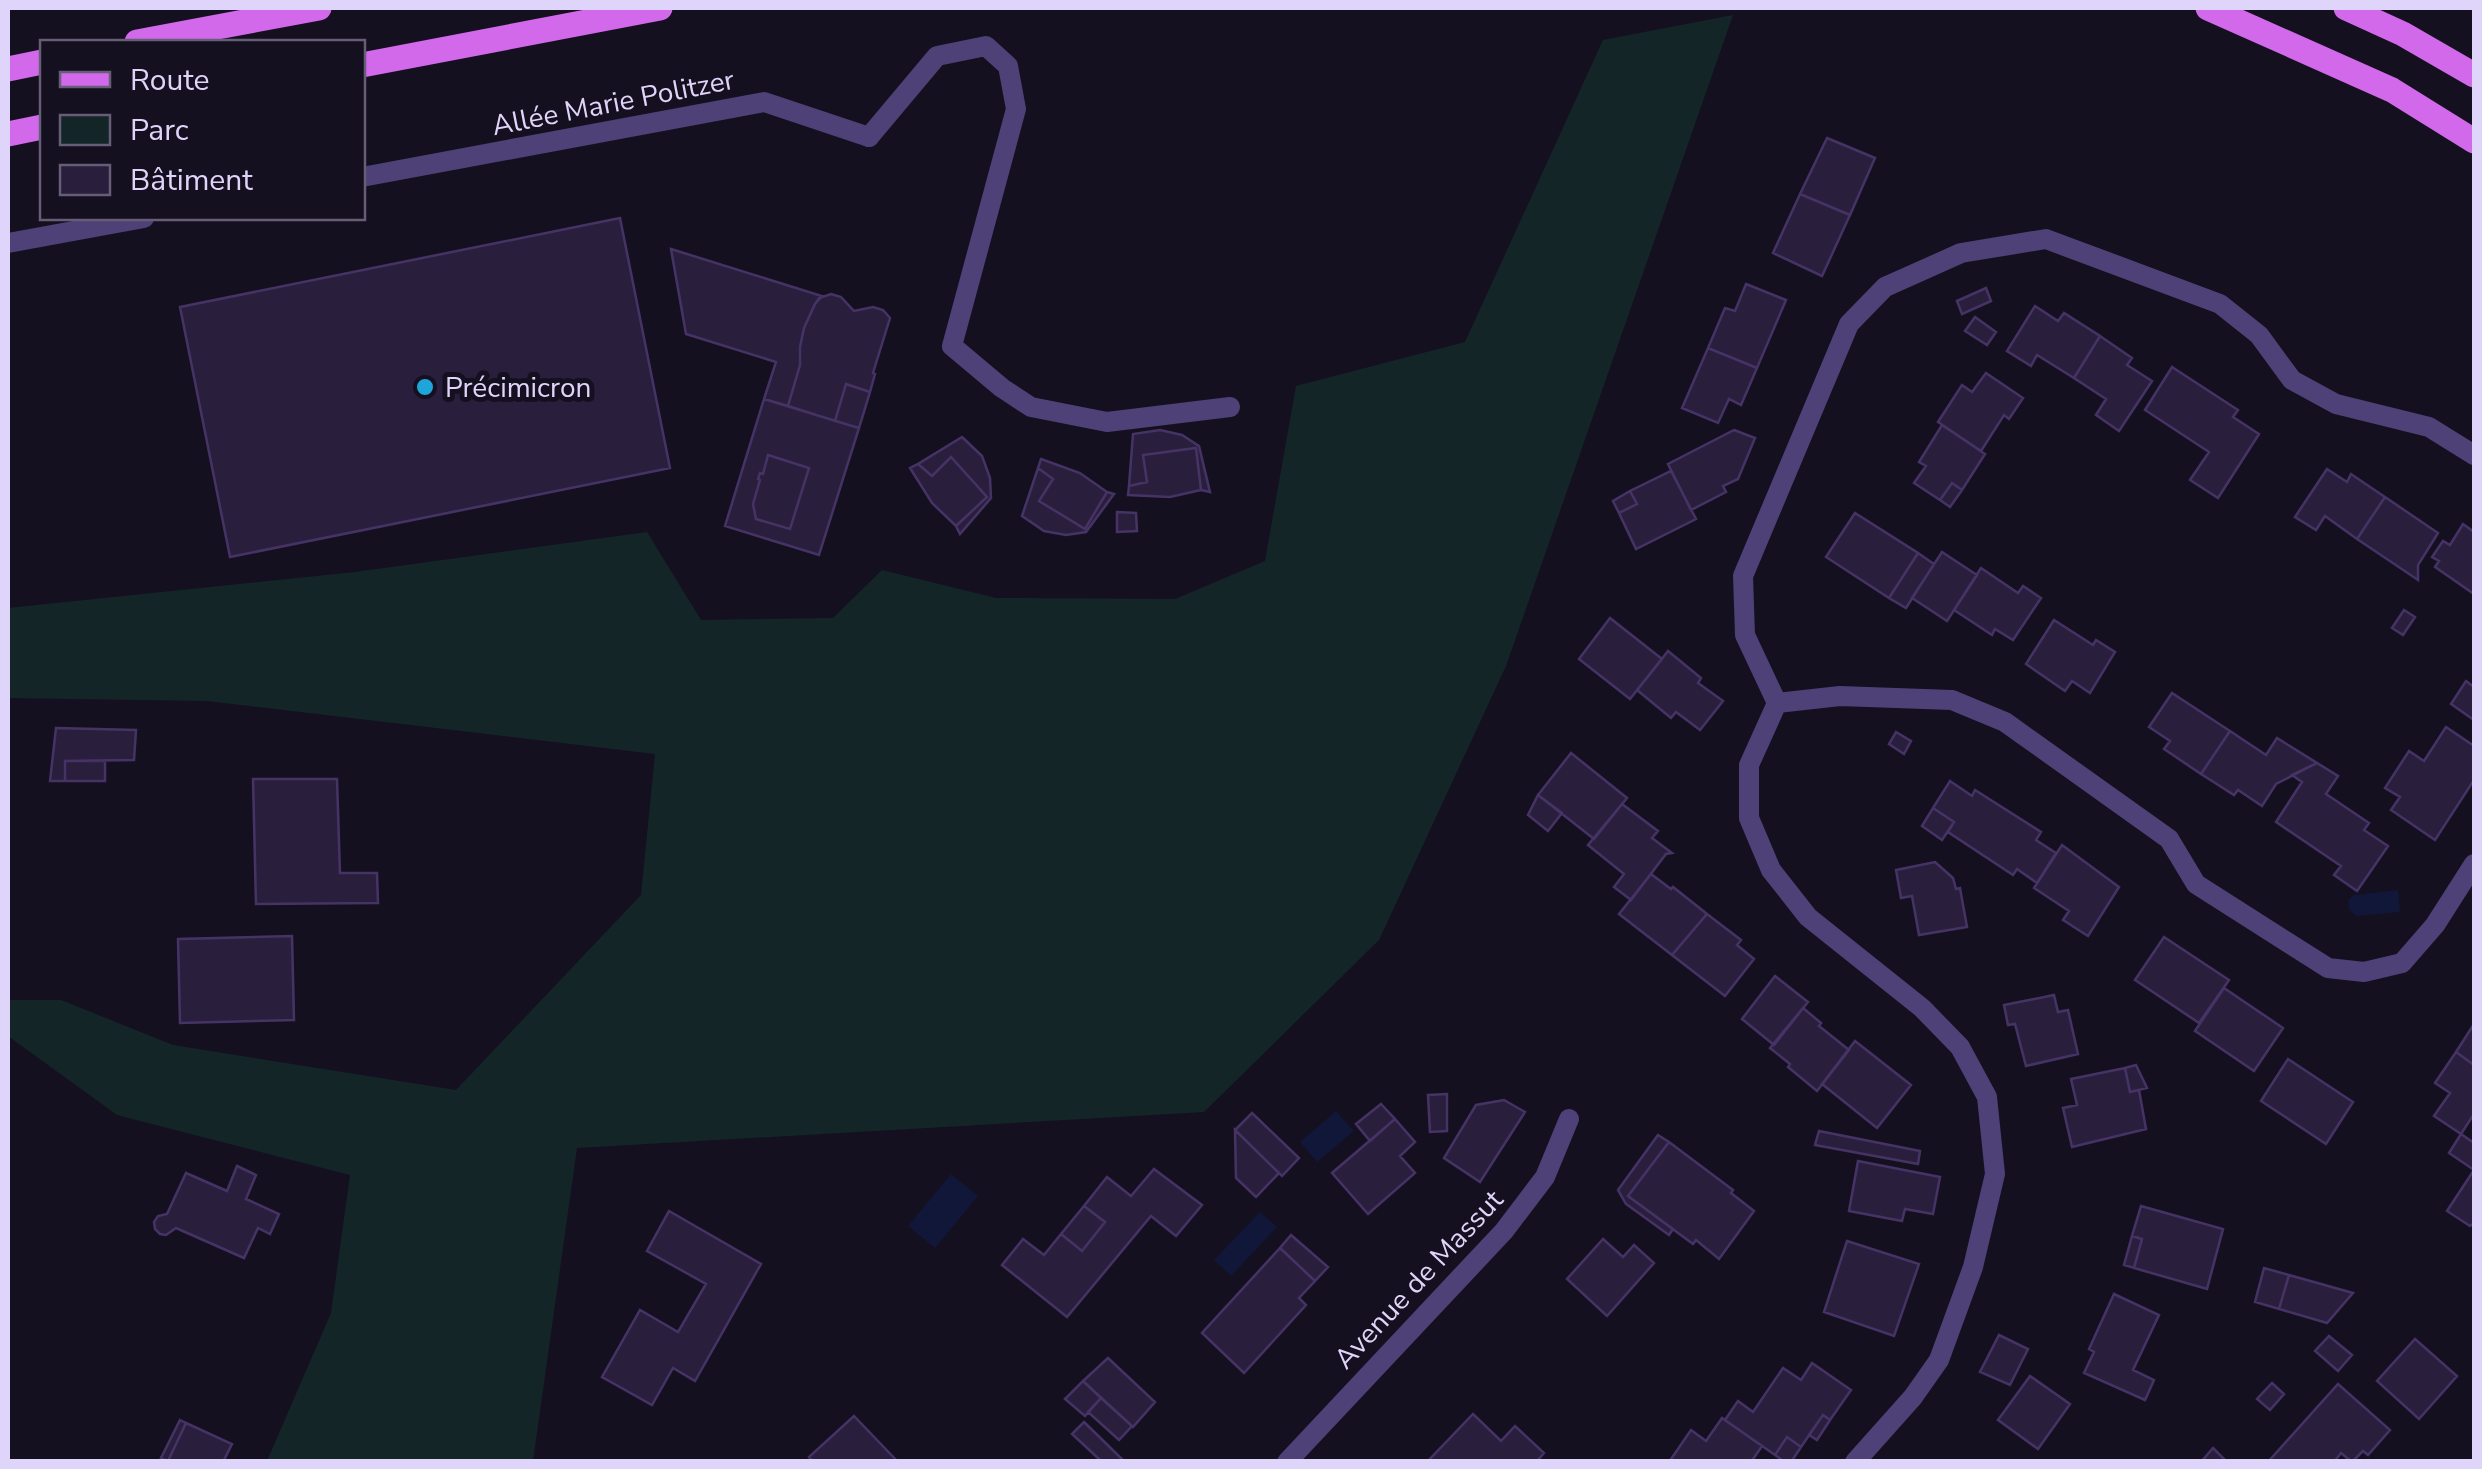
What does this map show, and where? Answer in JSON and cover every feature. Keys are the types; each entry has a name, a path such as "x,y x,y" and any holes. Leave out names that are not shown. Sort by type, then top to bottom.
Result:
{"main road":[{"path":"148,40 319,8"},
{"path":"365,64 660,8"},
{"path":"2208,8 2392,90 2474,141"},
{"path":"2346,8 2474,75"},
{"path":"8,69 40,62"},
{"path":"8,134 40,127"}],"street":[{"name":"Allée Marie Politzer","path":"365,176 764,102 869,137 937,56 986,46 1008,66 1016,109 952,346 1030,406 1107,422 1230,408"},
{"path":"8,243 133,220"},
{"path":"1855,1462 1912,1397 1938,1360 1973,1267 1995,1174 1987,1097 1960,1047 1922,1008 1808,917 1772,870 1749,818 1749,766 1777,704 1745,636 1743,576 1849,324 1885,287 1960,253 2046,239 2220,304 2258,335 2292,380 2336,404 2429,426 2474,455"},
{"path":"1777,704 1840,696 1952,700 2005,722 2169,839 2196,884 2328,968 2364,972 2402,963 2434,925 2474,864"},
{"name":"Avenue de Massut","path":"1286,1462 1504,1231 1546,1177 1568,1119"}],"green space":[{"path":"1733,15 1506,666 1379,940 1204,1112 577,1148 533,1461 267,1461 331,1313 350,1175 117,1115 8,1036 8,1000 61,1000 173,1045 456,1090 641,895 655,754 207,701 8,698 8,608 355,572 647,532 701,620 833,618 882,570 996,598 1175,599 1265,561 1296,386 1465,342 1603,40"}],"water":[{"path":"2398,890 2400,912 2357,916 2349,910 2348,901 2354,895"},
{"path":"1336,1111 1354,1131 1317,1162 1300,1142"},
{"path":"951,1174 978,1196 935,1248 908,1226"},
{"path":"1260,1212 1277,1227 1231,1276 1214,1260"}],"building":[{"path":"1827,138 1875,158 1850,215 1800,194"},
{"path":"1800,194 1850,215 1822,276 1773,253"},
{"name":"Précimicron","path":"620,218 670,468 230,557 180,307"},
{"path":"671,249 822,296 804,328 800,365 788,406 764,399 776,362 686,334"},
{"path":"1746,284 1786,300 1757,368 1708,348 1725,308 1735,311"},
{"path":"1986,288 1991,301 1962,314 1957,301"},
{"path":"831,294 841,297 854,311 873,307 890,318 870,392 846,384 835,421 788,406 800,365 804,328 819,298"},
{"path":"2035,306 2058,321 2064,313 2100,336 2074,378 2037,355 2031,366 2007,351"},
{"path":"1975,317 1996,332 1987,345 1965,331"},
{"path":"2100,336 2132,358 2127,365 2152,381 2119,431 2096,415 2106,399 2074,378"},
{"path":"1708,348 1757,368 1741,405 1729,399 1718,423 1682,408"},
{"path":"2172,367 2238,410 2233,417 2259,434 2218,498 2190,480 2209,452 2145,410"},
{"path":"1986,373 2023,398 2009,419 2004,415 1981,451 1938,422 1962,385 1972,392"},
{"path":"846,384 870,392 859,428 835,421"},
{"path":"764,399 859,428 819,555 725,526","holes":["768,455 809,468 790,529 756,519 753,504"]},
{"path":"1942,425 1985,454 1962,490 1952,483 1940,500 1914,483 1926,466 1919,462"},
{"path":"1160,430 1182,435 1199,446 1210,492 1201,490 1196,448 1143,455 1147,482 1129,486 1133,434"},
{"path":"1734,430 1755,438 1738,479 1723,486 1726,492 1691,510 1668,464"},
{"path":"962,437 982,456 990,478 991,498 960,534 956,526 987,497 951,457 932,476 918,464"},
{"path":"1196,448 1201,490 1170,497 1128,495 1129,486 1147,482 1143,455"},
{"path":"768,455 809,468 790,529 756,519 753,504"},
{"path":"951,457 987,497 956,526 932,503 910,468 918,464 932,476"},
{"path":"1041,459 1080,473 1107,492 1085,529 1039,501 1053,479 1038,468"},
{"path":"1038,468 1053,479 1039,501 1085,529 1107,492 1114,494 1086,532 1066,535 1044,531 1022,516"},
{"path":"2327,469 2347,482 2351,474 2385,497 2357,539 2325,516 2316,530 2295,517"},
{"path":"1671,471 1696,519 1636,549 1619,513 1637,504 1630,491"},
{"path":"1952,483 1962,490 1950,507 1940,500"},
{"path":"1630,491 1637,504 1619,513 1613,501"},
{"path":"2385,497 2438,533 2418,565 2418,580 2357,539"},
{"path":"1117,512 1136,513 1137,531 1117,532"},
{"path":"1855,513 1918,553 1889,598 1826,557"},
{"path":"2463,524 2474,532 2474,594 2435,567 2439,561 2432,557 2443,541 2450,545"},
{"path":"1942,552 1977,575 1947,621 1912,598"},
{"path":"1918,553 1934,564 1906,608 1889,598"},
{"path":"1981,568 2018,593 2023,586 2041,598 2013,640 1995,629 1992,635 1954,610"},
{"path":"2404,610 2415,617 2403,635 2392,628"},
{"path":"1610,618 1662,659 1630,699 1579,659"},
{"path":"2054,620 2093,645 2096,640 2115,652 2090,693 2072,681 2065,691 2026,664"},
{"path":"1668,651 1701,678 1698,683 1723,701 1700,730 1676,712 1671,718 1637,690"},
{"path":"2466,681 2474,687 2474,720 2451,704"},
{"path":"2172,693 2230,731 2201,774 2164,749 2170,741 2149,727"},
{"path":"2446,727 2474,746 2474,780 2435,840 2391,810 2400,797 2385,788 2409,751 2424,761"},
{"path":"56,728 136,730 134,760 65,761 65,781 50,781"},
{"path":"2230,731 2266,755 2277,738 2317,763 2276,784 2262,806 2238,790 2234,795 2201,774"},
{"path":"1896,732 1911,741 1904,754 1889,744"},
{"path":"1571,753 1627,798 1594,839 1538,795"},
{"path":"65,761 105,761 105,781 65,781"},
{"path":"2317,763 2338,776 2326,794 2369,823 2364,830 2388,846 2357,891 2334,875 2341,866 2276,822 2302,782 2292,775"},
{"path":"253,779 337,779 340,873 377,873 378,903 256,904"},
{"path":"1950,781 1972,796 1975,790 2041,832 2036,840 2056,853 2037,883 2017,869 2013,875 1948,832 1954,822 1933,808"},
{"path":"1538,795 1562,813 1548,831 1528,815"},
{"path":"1622,804 1658,831 1652,838 1672,853 1666,854 1631,900 1614,887 1624,874 1588,845"},
{"path":"1933,808 1954,822 1942,840 1922,826"},
{"path":"2062,845 2119,887 2088,936 2063,920 2069,911 2034,888"},
{"path":"1935,862 1953,878 1956,889 1960,888 1967,927 1919,935 1912,896 1901,898 1896,870"},
{"path":"1651,874 1707,914 1672,955 1619,914"},
{"path":"1707,914 1741,940 1737,945 1754,959 1725,996 1672,955"},
{"path":"292,936 294,1020 180,1023 178,939"},
{"path":"2164,937 2229,980 2199,1023 2135,980"},
{"path":"1775,976 1808,1002 1774,1045 1742,1019"},
{"path":"2224,988 2283,1028 2254,1071 2195,1031"},
{"path":"2054,995 2058,1012 2068,1010 2078,1054 2026,1066 2015,1024 2008,1025 2004,1005"},
{"path":"1803,1008 1849,1050 1817,1091 1770,1048"},
{"path":"2474,1024 2474,1065 2456,1052"},
{"path":"1855,1041 1911,1085 1877,1128 1822,1084"},
{"path":"2456,1052 2474,1065 2474,1114 2461,1134 2434,1116 2450,1093 2435,1083"},
{"path":"2288,1059 2353,1102 2326,1144 2261,1101"},
{"path":"2136,1065 2147,1088 2130,1092 2125,1068"},
{"path":"2125,1068 2130,1092 2139,1090 2146,1129 2072,1147 2063,1108 2077,1105 2071,1079"},
{"path":"1447,1094 1447,1131 1430,1132 1428,1095"},
{"path":"1504,1100 1525,1112 1480,1182 1444,1158 1476,1105"},
{"path":"1381,1104 1395,1119 1370,1141 1356,1124"},
{"path":"1252,1113 1299,1158 1282,1176 1235,1130"},
{"path":"1395,1119 1415,1142 1400,1156 1415,1173 1368,1214 1332,1173"},
{"path":"1235,1130 1279,1173 1256,1197 1236,1178"},
{"path":"1819,1131 1920,1151 1918,1164 1815,1145"},
{"path":"2461,1134 2474,1143 2474,1170 2449,1153"},
{"path":"1658,1135 1669,1142 1628,1196 1673,1229 1669,1235 1626,1204 1618,1190"},
{"path":"1669,1142 1733,1190 1731,1193 1754,1211 1719,1259 1628,1196"},
{"path":"1858,1161 1940,1177 1933,1214 1905,1209 1902,1221 1849,1211"},
{"path":"237,1166 256,1175 246,1199 279,1214 270,1234 258,1228 244,1258 176,1228 166,1235 155,1229 154,1222 158,1216 167,1214 186,1173 227,1191"},
{"path":"1154,1169 1202,1205 1176,1236 1151,1216 1067,1317 1002,1265 1023,1239 1044,1255 1061,1234 1082,1251 1105,1222 1084,1206 1107,1177 1131,1196"},
{"path":"2474,1170 2474,1223 2470,1226 2447,1211"},
{"path":"1084,1206 1105,1222 1082,1251 1061,1234"},
{"path":"2141,1206 2223,1229 2207,1289 2134,1268 2142,1239 2132,1236"},
{"path":"669,1211 761,1264 695,1381 673,1368 652,1405 602,1377 640,1310 678,1332 706,1284 647,1251"},
{"path":"1291,1235 1328,1267 1315,1281 1280,1248"},
{"path":"2132,1236 2142,1239 2134,1268 2124,1265"},
{"path":"1603,1239 1623,1257 1634,1245 1654,1263 1607,1316 1567,1279"},
{"path":"1847,1241 1919,1264 1894,1336 1824,1312"},
{"path":"1280,1248 1315,1281 1299,1298 1306,1305 1244,1373 1202,1333"},
{"path":"2264,1268 2289,1275 2279,1309 2255,1302"},
{"path":"2289,1275 2353,1293 2327,1323 2279,1309"},
{"path":"2114,1294 2159,1315 2133,1370 2154,1380 2145,1400 2084,1373 2094,1352 2089,1349"},
{"path":"1999,1335 2028,1349 2010,1385 1980,1372"},
{"path":"2329,1336 2352,1355 2338,1371 2315,1351"},
{"path":"2415,1339 2457,1376 2419,1419 2377,1381"},
{"path":"1108,1358 1155,1402 1133,1427 1083,1381"},
{"path":"1812,1363 1851,1390 1830,1420 1823,1415 1801,1447 1787,1437 1775,1455 1725,1420 1738,1401 1753,1412 1783,1368 1801,1380"},
{"path":"2030,1376 2070,1404 2038,1449 1998,1420"},
{"path":"1083,1381 1101,1398 1085,1416 1065,1399"},
{"path":"2272,1383 2284,1394 2270,1410 2257,1399"},
{"path":"2338,1384 2390,1430 2368,1455 2363,1451 2352,1462 2341,1453 2334,1462 2268,1462"},
{"path":"1101,1398 1132,1426 1119,1440 1088,1412"},
{"path":"1473,1414 1501,1441 1515,1426 1544,1453 1536,1462 1427,1462"},
{"path":"1823,1415 1830,1420 1817,1440 1809,1435"},
{"path":"854,1416 898,1462 814,1462 809,1457"},
{"path":"1722,1418 1762,1446 1751,1462 1669,1462 1691,1430 1706,1441"},
{"path":"180,1420 186,1423 168,1461 161,1458"},
{"path":"1084,1422 1125,1462 1097,1462 1099,1459 1072,1434"},
{"path":"186,1423 232,1444 223,1462 160,1462 161,1458 168,1461"},
{"path":"1787,1437 1801,1447 1791,1462 1775,1455"},
{"path":"2213,1448 2227,1462 2201,1462"}],"place":[{"name":"Précimicron","path":"425,387"}]}
